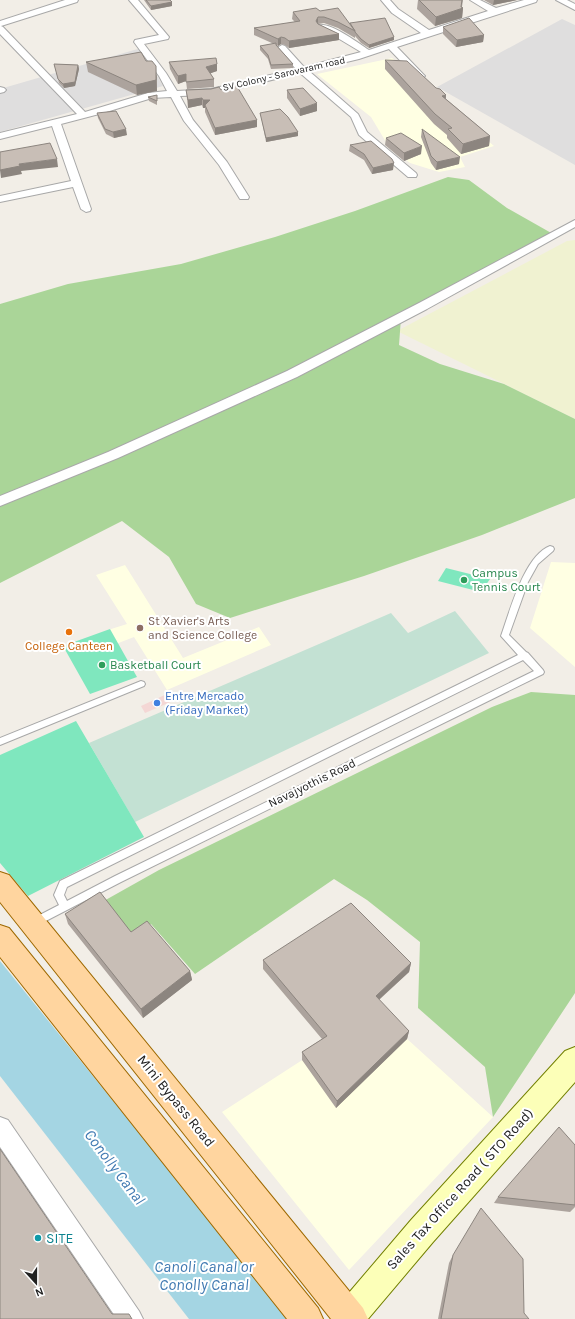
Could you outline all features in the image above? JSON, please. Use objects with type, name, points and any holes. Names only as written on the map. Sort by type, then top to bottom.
[{"type":"main road","name":"Mini Bypass Road","points":[[0,882],[349,1318]]},
{"type":"main road","points":[[0,937],[307,1319]]},
{"type":"street","points":[[0,24],[74,0]]},
{"type":"street","points":[[134,0],[165,36],[138,42],[163,75],[189,121],[223,164],[244,197]]},
{"type":"street","points":[[385,0],[396,11],[427,33]]},
{"type":"street","points":[[474,0],[494,11]]},
{"type":"street","name":"SV Colony - Sarovaram road","points":[[0,136],[83,115],[151,95],[211,92],[302,70],[368,53],[494,11],[533,0]]},
{"type":"street","points":[[560,0],[575,7]]},
{"type":"street","points":[[321,27],[334,32],[368,53]]},
{"type":"street","points":[[0,29],[83,115]]},
{"type":"street","points":[[391,46],[428,84]]},
{"type":"street","points":[[282,48],[302,70],[355,116],[363,133],[412,175]]},
{"type":"street","points":[[56,122],[86,209]]},
{"type":"street","points":[[0,199],[77,183]]},
{"type":"street","points":[[0,501],[113,456],[292,374],[423,306],[575,223]]},
{"type":"street","name":"Sales Tax Office Road ( STO Road)","points":[[349,1318],[422,1231],[575,1061]]},
{"type":"street","points":[[0,1128],[131,1319]]},
{"type":"lane","name":"Navajyothis Road","points":[[33,924],[118,878],[540,672],[505,636],[524,582],[535,562],[550,549]]},
{"type":"lane","name":"Navajyothis Road","points":[[65,906],[59,895],[63,884],[525,655]]},
{"type":"lane","points":[[0,742],[141,684]]},
{"type":"shaded area","points":[[562,19],[575,25],[575,165],[437,87]]},
{"type":"shaded area","points":[[141,48],[163,86],[0,132],[0,89]]},
{"type":"shaded area","points":[[392,58],[494,146],[460,157],[465,167],[439,172],[410,163],[389,147],[371,117],[317,74]]},
{"type":"shaded area","points":[[575,240],[575,419],[397,331],[567,241]]},
{"type":"shaded area","points":[[551,562],[575,563],[575,667],[530,628]]},
{"type":"shaded area","name":"St Xavier's Arts and Science College","points":[[125,565],[183,658],[259,627],[271,645],[167,690],[134,637],[116,644],[108,630],[127,624],[96,575]]},
{"type":"shaded area","points":[[455,611],[489,653],[135,822],[89,743],[391,613],[408,633]]},
{"type":"shaded area","name":"Entre Mercado (Friday Market)","points":[[169,693],[173,701],[145,713],[141,706]]},
{"type":"shaded area","points":[[350,913],[374,1004],[372,1007],[493,1117],[349,1270],[222,1112],[327,1044],[263,969]]},
{"type":"green space","points":[[448,177],[469,180],[507,208],[553,234],[401,318],[399,345],[440,364],[504,384],[575,419],[575,498],[482,535],[364,576],[230,618],[196,604],[169,557],[122,521],[0,583],[0,304],[68,284],[181,264],[275,237],[355,211]]},
{"type":"green space","name":"Campus Tennis Court","points":[[446,568],[490,579],[481,592],[438,581]]},
{"type":"green space","name":"Basketball Court","points":[[110,629],[137,677],[90,694],[63,646]]},
{"type":"green space","points":[[531,692],[575,695],[575,993],[493,1117],[485,1067],[418,1008],[420,942],[367,900],[334,879],[195,974],[151,924],[133,937],[102,902],[159,870],[492,707]]},
{"type":"green space","points":[[76,721],[144,837],[28,896],[0,863],[0,755]]},
{"type":"water","name":"Canoli Canal or Conolly Canal","points":[[0,961],[289,1319],[189,1319],[0,1076]]},
{"type":"building","points":[[146,0],[170,0],[172,2],[151,6]]},
{"type":"building","points":[[419,0],[462,0],[461,7],[463,8],[436,17]]},
{"type":"building","points":[[316,8],[320,11],[338,8],[355,31],[338,22],[324,17],[318,17],[316,21],[318,24],[339,34],[289,41],[281,37],[278,39],[254,28],[300,21],[293,12]]},
{"type":"building","points":[[385,18],[394,37],[369,45],[361,39],[350,23]]},
{"type":"building","points":[[469,18],[484,35],[457,40],[443,27]]},
{"type":"building","points":[[276,43],[276,45],[293,64],[271,65],[268,55],[260,46]]},
{"type":"building","points":[[141,52],[146,61],[152,61],[156,66],[156,80],[136,85],[86,62]]},
{"type":"building","points":[[216,58],[217,64],[206,67],[214,79],[186,82],[186,74],[178,76],[169,62]]},
{"type":"building","points":[[385,60],[407,61],[436,88],[440,89],[446,95],[442,96],[490,136],[463,144],[448,129],[452,128],[435,114]]},
{"type":"building","points":[[54,64],[78,65],[75,82],[63,84],[58,79]]},
{"type":"building","points":[[235,83],[257,120],[215,128],[205,105],[210,100],[203,100],[202,98],[188,100],[186,90],[211,89],[219,87],[221,90],[227,85]]},
{"type":"building","points":[[303,88],[317,103],[300,109],[287,90]]},
{"type":"building","points":[[157,95],[157,101],[148,97]]},
{"type":"building","points":[[280,109],[288,117],[298,132],[266,138],[260,113]]},
{"type":"building","points":[[116,111],[126,129],[113,132],[105,129],[97,113]]},
{"type":"building","points":[[422,129],[460,157],[437,162],[431,156]]},
{"type":"building","points":[[401,133],[422,146],[404,153],[386,138]]},
{"type":"building","points":[[371,141],[392,159],[394,163],[373,168],[364,154],[350,145]]},
{"type":"building","points":[[50,143],[57,159],[19,164],[20,166],[0,170],[0,152]]},
{"type":"building","points":[[100,892],[131,932],[147,921],[190,971],[141,1009],[65,914]]},
{"type":"building","points":[[351,903],[411,963],[376,996],[409,1031],[337,1101],[302,1052],[327,1036],[263,960]]},
{"type":"building","points":[[559,1127],[575,1145],[575,1205],[498,1197]]},
{"type":"building","name":"SITE","points":[[0,1149],[112,1314],[129,1314],[132,1319],[0,1319]]},
{"type":"building","points":[[481,1208],[523,1259],[524,1313],[529,1319],[441,1319],[453,1255]]},
{"type":"place","name":"Campus Tennis Court","points":[[464,580]]},
{"type":"place","name":"St Xavier's Arts and Science College","points":[[140,628]]},
{"type":"place","name":"College Canteen","points":[[69,632]]},
{"type":"place","name":"Basketball Court","points":[[102,665]]},
{"type":"place","name":"Entre Mercado (Friday Market)","points":[[157,703]]},
{"type":"place","name":"SITE","points":[[38,1238]]},
{"type":"water label","name":"Conolly Canal","points":[[115,1167]]}]
